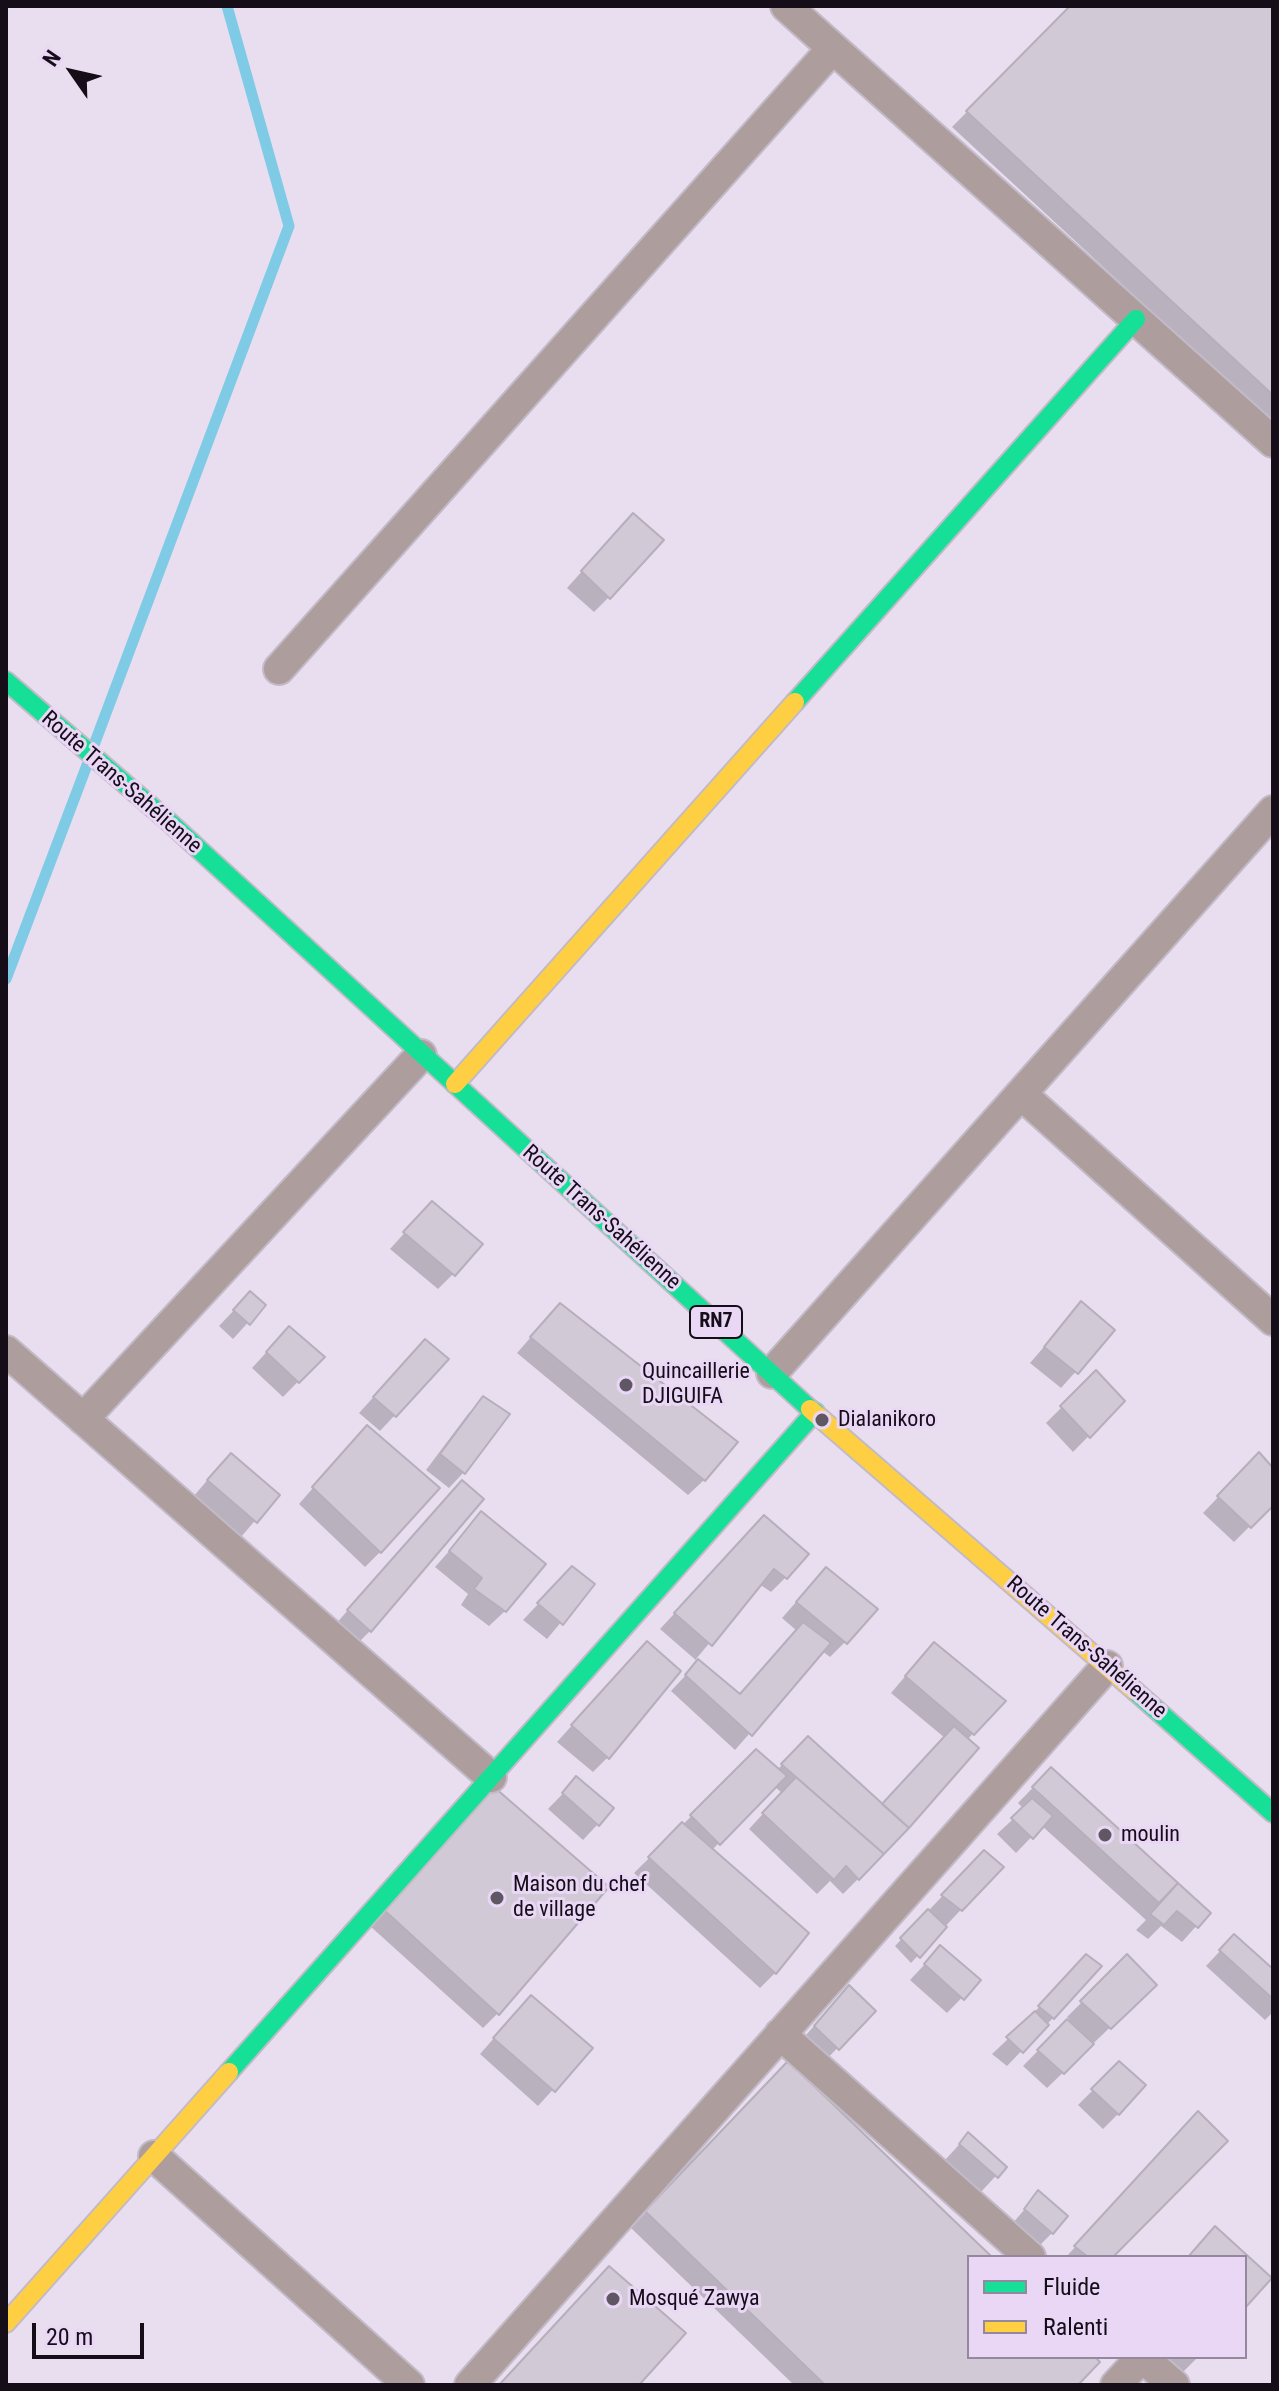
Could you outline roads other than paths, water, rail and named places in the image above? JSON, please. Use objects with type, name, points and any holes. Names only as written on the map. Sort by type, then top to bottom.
[{"type":"main road","points":[[455,1084],[1136,319]]},
{"type":"main road","name":"Route Trans-Sahélienne","points":[[6,681],[168,821],[815,1412],[1273,1813]]},
{"type":"main road","points":[[6,2323],[815,1412]]},
{"type":"street","points":[[786,6],[1273,442]]},
{"type":"street","points":[[279,669],[833,48]]},
{"type":"street","points":[[772,1373],[1273,811]]},
{"type":"street","points":[[83,1419],[421,1055]]},
{"type":"street","points":[[1021,1094],[1273,1320]]},
{"type":"street","points":[[6,1351],[491,1777]]},
{"type":"street","points":[[470,2385],[1107,1666]]},
{"type":"street","points":[[780,2034],[1028,2255]]},
{"type":"street","points":[[154,2156],[409,2385]]},
{"type":"street","points":[[1116,2385],[1140,2359]]},
{"type":"street","points":[[1144,2359],[1174,2385]]},
{"type":"waterway","points":[[94,745],[289,226],[227,6]]},
{"type":"waterway","points":[[6,979],[87,765]]},
{"type":"place","name":"Quincaillerie DJIGUIFA","points":[[626,1385]]},
{"type":"place","name":"Dialanikoro","points":[[822,1420]]},
{"type":"place","name":"moulin","points":[[1105,1835]]},
{"type":"place","name":"Maison du chef de village","points":[[497,1898]]},
{"type":"place","name":"Mosqué Zawya","points":[[613,2299]]}]
